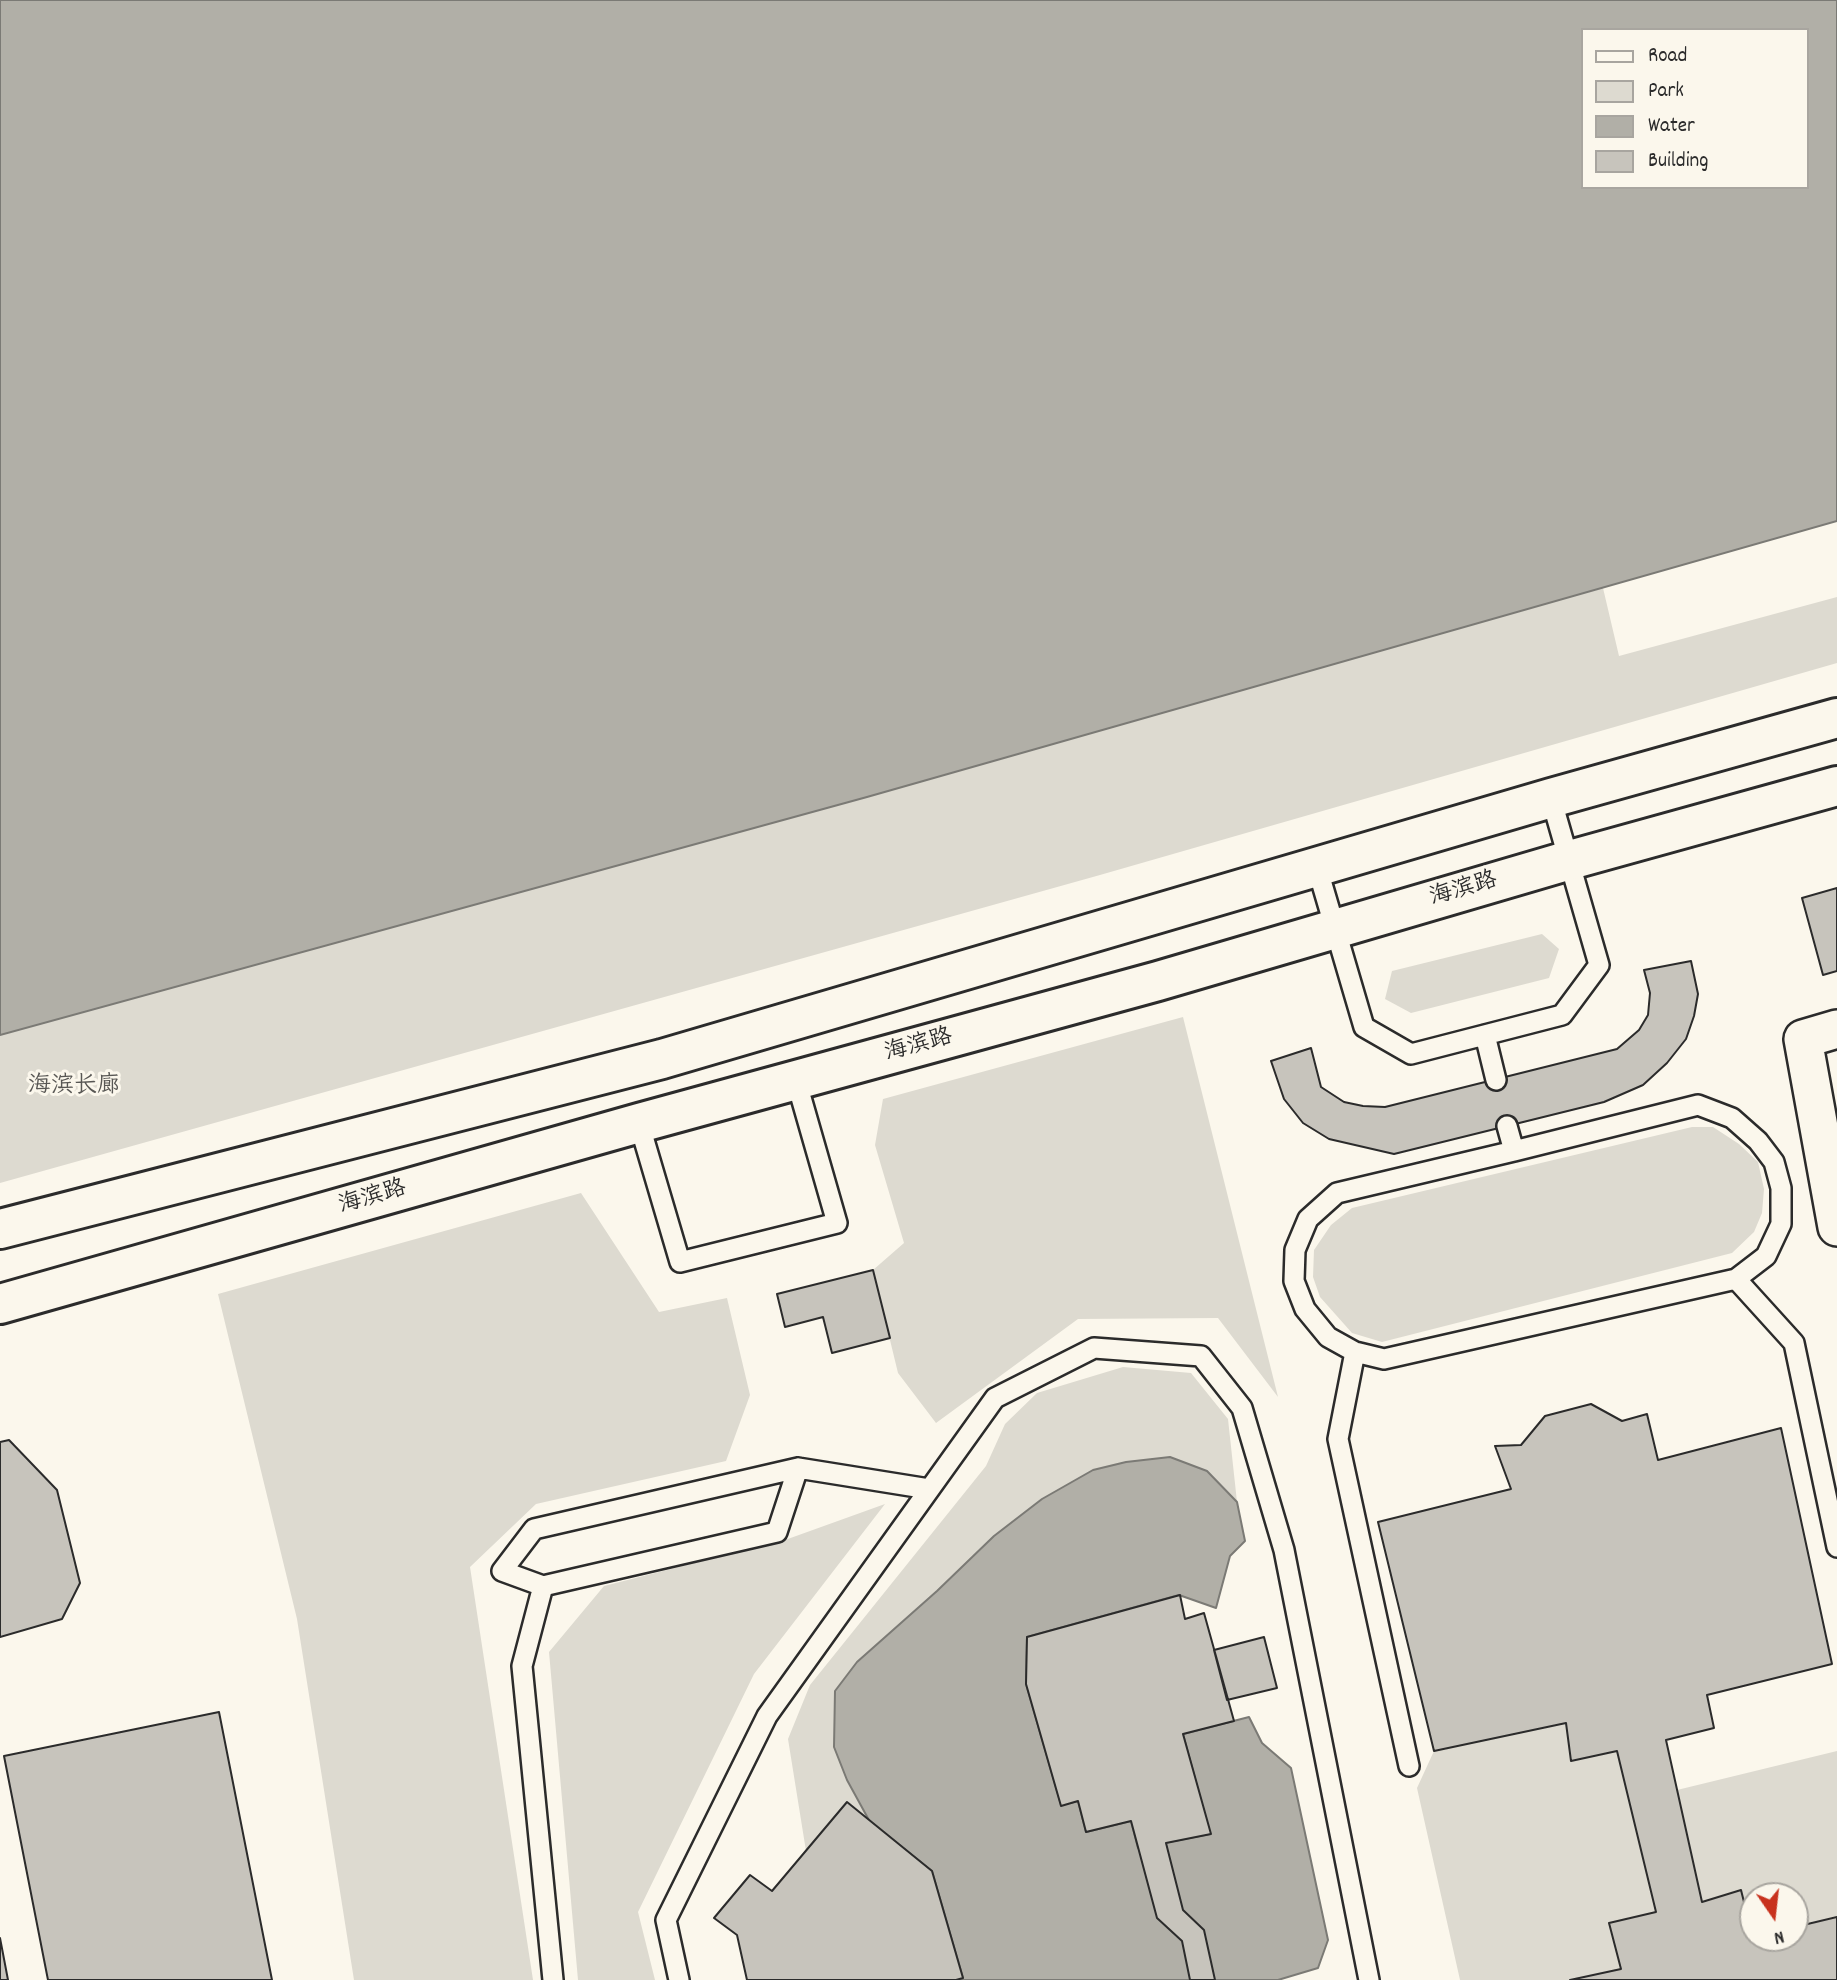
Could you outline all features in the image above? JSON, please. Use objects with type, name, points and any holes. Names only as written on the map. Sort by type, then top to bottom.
[{"type":"main road","points":[[0,1229],[662,1059],[1551,798],[1837,718]]},
{"type":"main road","name":"海滨路","points":[[0,1304],[682,1111],[1158,981],[1570,860],[1837,786]]},
{"type":"main road","points":[[682,1111],[763,1029]]},
{"type":"main road","points":[[662,1059],[718,1072],[787,1083]]},
{"type":"street","points":[[1837,1030],[1803,1039],[1837,1227]]},
{"type":"lane","points":[[1317,867],[1364,1027],[1411,1054],[1562,1015],[1599,965],[1551,798]]},
{"type":"lane","points":[[1485,1035],[1496,1080]]},
{"type":"lane","points":[[639,1124],[680,1262],[836,1223],[787,1083]]},
{"type":"lane","points":[[1698,1105],[1732,1118],[1758,1141],[1774,1161],[1781,1188],[1781,1224],[1766,1256],[1736,1279],[1384,1359],[1355,1352],[1328,1337],[1305,1309],[1294,1281],[1295,1250],[1308,1219],[1337,1193],[1698,1105]]},
{"type":"lane","points":[[1507,1126],[1514,1151]]},
{"type":"lane","points":[[1736,1279],[1794,1343],[1837,1547]]},
{"type":"lane","points":[[679,1980],[666,1920],[767,1716],[995,1398],[1094,1348],[1201,1356],[1242,1408],[1284,1550],[1369,1980]]},
{"type":"lane","points":[[1355,1352],[1338,1439],[1409,1766]]},
{"type":"lane","points":[[798,1468],[777,1532],[543,1586],[502,1571],[534,1529],[798,1468],[929,1489]]},
{"type":"lane","points":[[543,1586],[523,1666],[553,1980]]},
{"type":"green space","name":"海滨长廊","points":[[1603,588],[1619,656],[1837,597],[1837,663],[1100,875],[0,1183],[0,1035],[867,797]]},
{"type":"green space","points":[[1542,934],[1559,949],[1549,978],[1411,1013],[1385,999],[1392,971]]},
{"type":"green space","points":[[1183,1017],[1278,1397],[1218,1318],[1078,1319],[936,1423],[898,1373],[873,1270],[904,1243],[875,1145],[883,1099]]},
{"type":"green space","points":[[1692,1127],[1713,1127],[1739,1144],[1758,1162],[1764,1189],[1762,1213],[1754,1232],[1732,1253],[1382,1342],[1352,1333],[1320,1297],[1313,1277],[1314,1250],[1331,1225],[1352,1208]]},
{"type":"green space","points":[[581,1193],[659,1312],[727,1298],[750,1395],[726,1461],[536,1504],[470,1567],[533,1980],[354,1980],[297,1619],[218,1294]]},
{"type":"green space","points":[[1123,1367],[1191,1373],[1228,1419],[1237,1502],[1207,1471],[1126,1462],[1093,1470],[1042,1499],[994,1536],[857,1662],[834,1747],[847,1780],[870,1822],[847,1802],[806,1851],[788,1739],[810,1685],[986,1466],[1005,1424],[1037,1393]]},
{"type":"green space","points":[[885,1504],[754,1674],[638,1912],[655,1980],[578,1980],[549,1652],[604,1586],[785,1540]]},
{"type":"green space","points":[[1566,1723],[1572,1761],[1617,1751],[1656,1912],[1610,1923],[1621,1969],[1570,1980],[1460,1980],[1417,1788],[1434,1751]]},
{"type":"green space","points":[[1837,1751],[1837,1919],[1836,1917],[1809,1924],[1809,1882],[1739,1882],[1739,1891],[1702,1902],[1677,1790]]},
{"type":"water","points":[[0,0],[1837,0],[1837,521],[867,797],[0,1035]]},
{"type":"water","points":[[1170,1457],[1207,1471],[1237,1502],[1245,1541],[1230,1556],[1216,1608],[1179,1595],[1027,1637],[1026,1684],[1061,1805],[1078,1801],[1086,1832],[1131,1821],[1138,1848],[1210,1834],[1183,1734],[1249,1717],[1262,1743],[1291,1768],[1328,1940],[1318,1968],[1278,1980],[956,1980],[963,1978],[932,1871],[870,1822],[847,1780],[834,1747],[835,1691],[857,1662],[994,1536],[1042,1499],[1093,1470],[1126,1462]]},
{"type":"building","points":[[1837,888],[1837,971],[1823,975],[1802,898]]},
{"type":"building","points":[[1691,961],[1698,994],[1686,1039],[1667,1063],[1643,1085],[1604,1102],[1394,1154],[1329,1139],[1303,1123],[1284,1099],[1271,1061],[1311,1048],[1321,1087],[1344,1102],[1385,1107],[1617,1049],[1639,1030],[1648,1015],[1650,993],[1644,970]]},
{"type":"building","points":[[873,1270],[890,1338],[832,1353],[823,1317],[785,1327],[777,1294]]},
{"type":"building","points":[[1591,1404],[1622,1421],[1647,1414],[1658,1460],[1781,1428],[1832,1664],[1707,1695],[1714,1728],[1666,1740],[1702,1902],[1739,1891],[1739,1952],[1809,1952],[1809,1924],[1837,1917],[1837,1980],[1570,1980],[1621,1969],[1609,1923],[1656,1912],[1617,1751],[1571,1761],[1566,1723],[1434,1751],[1378,1522],[1511,1489],[1495,1446],[1521,1445],[1545,1416]]},
{"type":"building","points":[[9,1440],[57,1490],[80,1583],[62,1619],[0,1637],[0,1442]]},
{"type":"building","points":[[1180,1595],[1185,1619],[1204,1613],[1234,1721],[1183,1734],[1211,1834],[1166,1843],[1183,1910],[1204,1930],[1215,1980],[1190,1980],[1182,1941],[1157,1918],[1131,1821],[1086,1832],[1078,1801],[1061,1806],[1026,1684],[1027,1637]]},
{"type":"building","points":[[1264,1637],[1277,1688],[1227,1700],[1214,1650]]},
{"type":"building","points":[[219,1712],[272,1980],[48,1980],[4,1756]]},
{"type":"building","points":[[847,1802],[932,1871],[963,1978],[747,1980],[737,1935],[714,1918],[750,1875],[772,1891]]},
{"type":"building","points":[[0,1938],[8,1980],[0,1980]]}]
